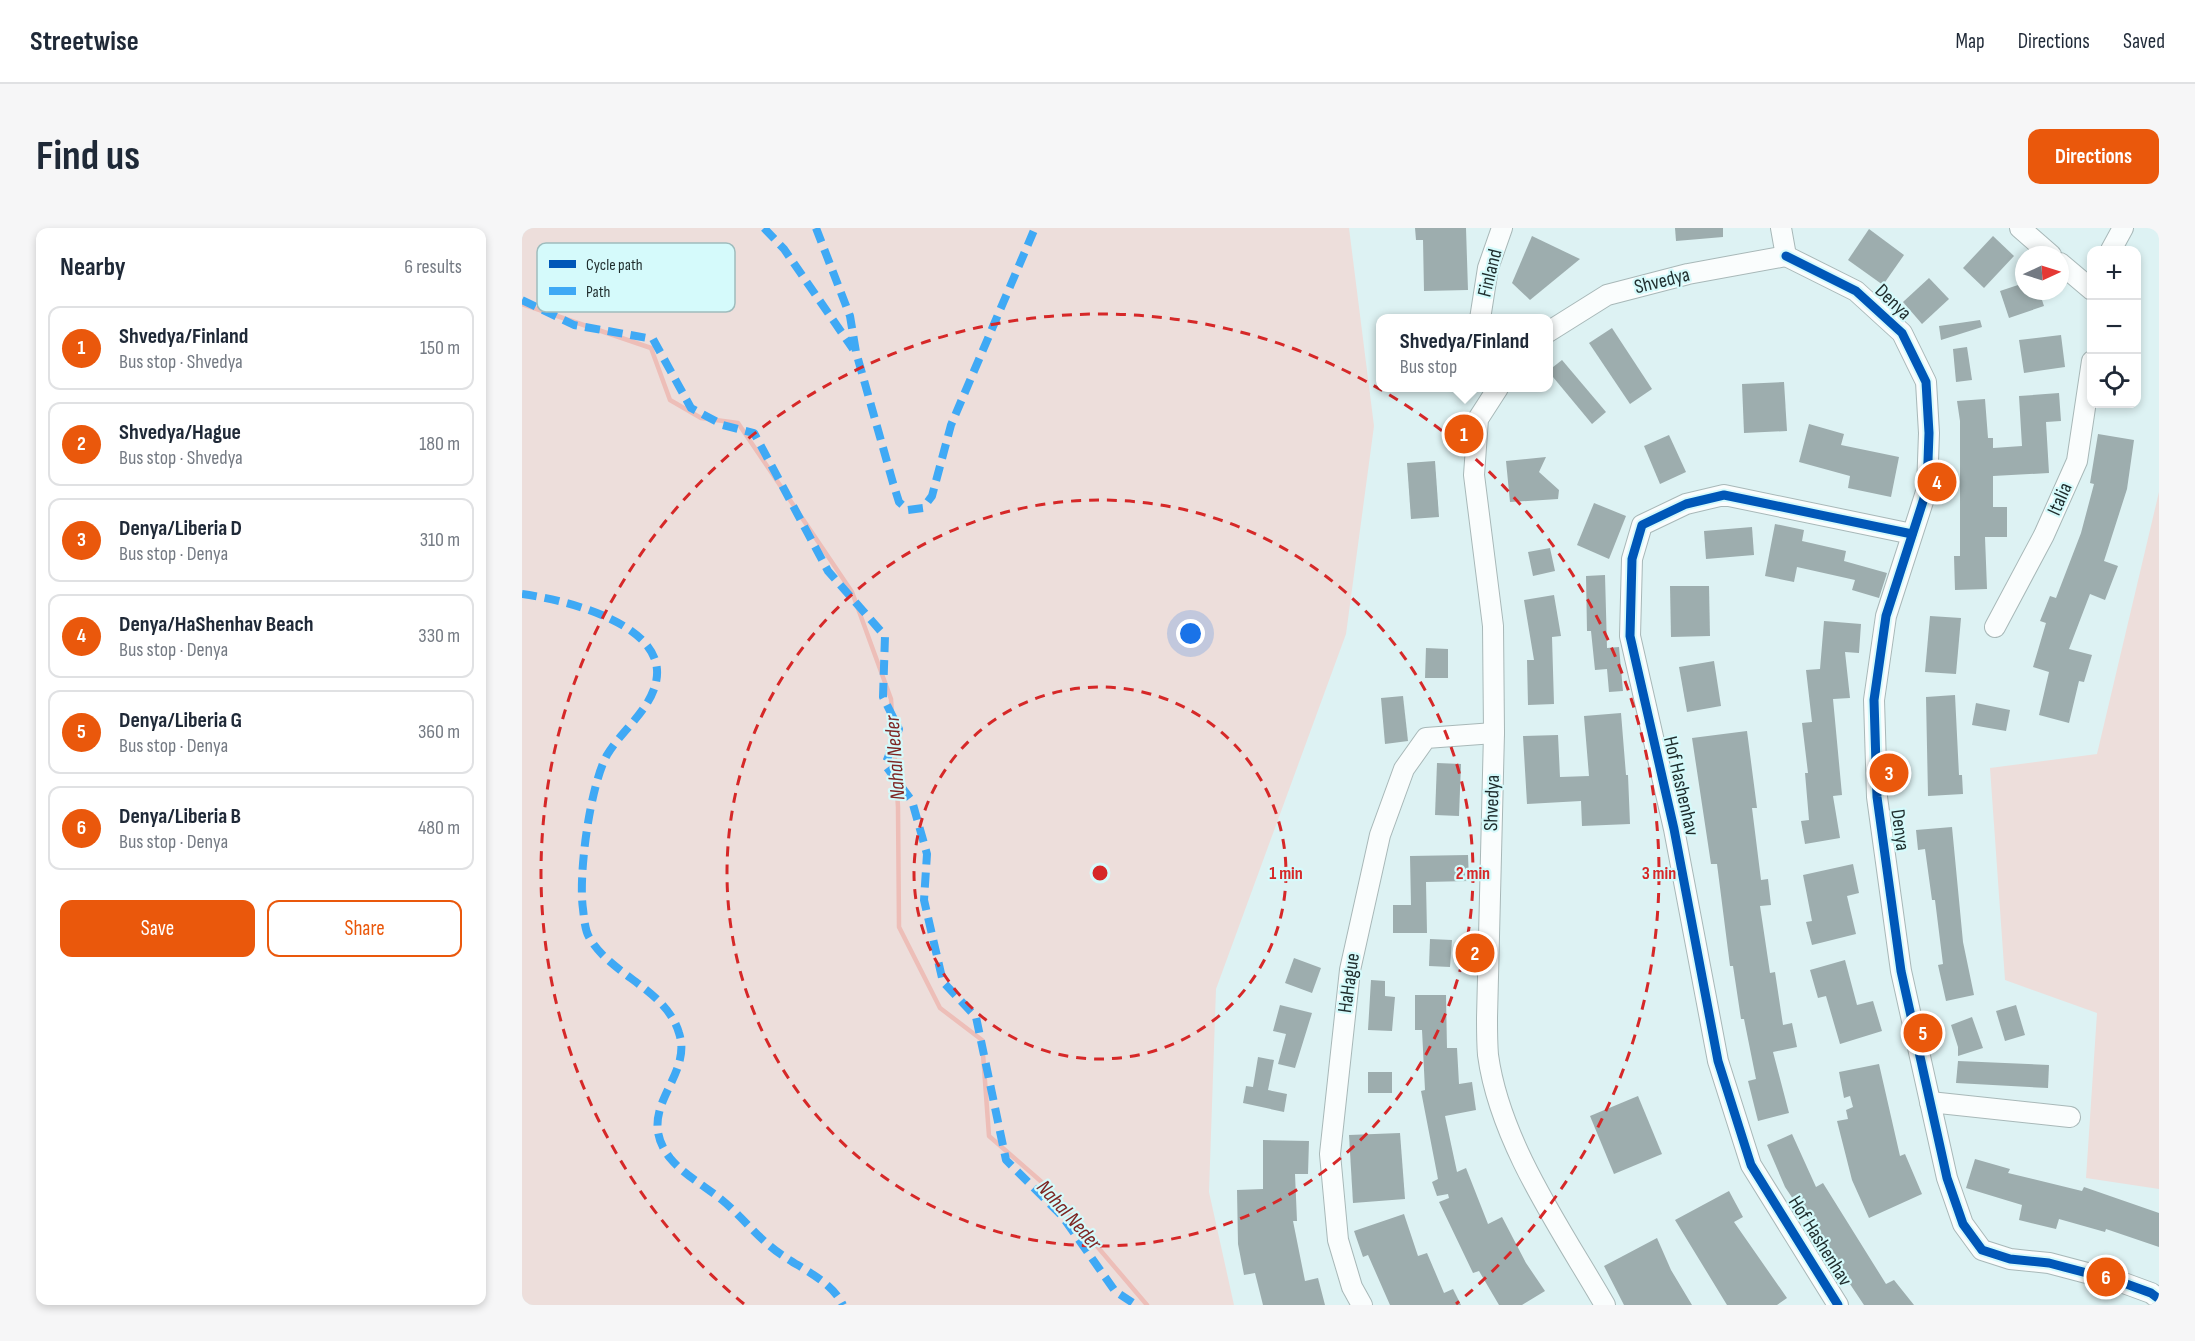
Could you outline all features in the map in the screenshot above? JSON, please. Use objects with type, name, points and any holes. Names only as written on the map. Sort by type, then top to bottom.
[{"type":"street","name":"Finland","points":[[1481,314],[1488,268],[1502,228]]},
{"type":"street","points":[[1781,228],[1786,256]]},
{"type":"street","points":[[2020,228],[2041,246]]},
{"type":"street","points":[[2113,246],[2123,228]]},
{"type":"street","name":"Shvedya","points":[[1553,329],[1607,295],[1688,274],[1786,256]]},
{"type":"street","name":"Denya","points":[[1786,256],[1856,291],[1902,333],[1926,382],[1929,433],[1927,489],[1886,616],[1874,700],[1877,797],[1901,971],[1947,1178],[1963,1224],[1982,1250],[2010,1259],[2049,1263],[2121,1282],[2151,1293],[2159,1299]]},
{"type":"street","points":[[2069,271],[2087,287]]},
{"type":"street","name":"Italia","points":[[1995,627],[2044,535],[2077,461],[2087,390]]},
{"type":"street","name":"Shvedya","points":[[1495,392],[1478,419],[1474,474],[1493,626],[1494,733],[1488,1055],[1497,1094],[1516,1146],[1605,1305]]},
{"type":"street","name":"Hof Hashenhav","points":[[1838,1305],[1751,1165],[1718,1061],[1674,829],[1630,636],[1632,559],[1642,525],[1686,504],[1724,495],[1912,534]]},
{"type":"street","name":"HaHague","points":[[1362,1305],[1353,1287],[1338,1240],[1330,1154],[1350,970],[1360,916],[1380,835],[1404,769],[1426,738],[1494,733]]},
{"type":"street","points":[[1930,1102],[2070,1117]]},
{"type":"shaded area","points":[[522,228],[1349,228],[1374,426],[1346,634],[1216,989],[1209,1192],[1234,1305],[522,1305]]},
{"type":"shaded area","points":[[2159,492],[2159,1189],[2086,1178],[2097,1013],[2005,980],[1990,768],[2097,754]]},
{"type":"building","points":[[1415,228],[1466,228],[1468,290],[1424,291],[1423,240],[1416,240]]},
{"type":"building","points":[[1675,228],[1723,228],[1723,237],[1676,241]]},
{"type":"building","points":[[1869,229],[1904,255],[1883,285],[1848,260]]},
{"type":"building","points":[[1532,236],[1580,259],[1530,300],[1512,283]]},
{"type":"building","points":[[1993,236],[2014,256],[1984,288],[1963,268]]},
{"type":"building","points":[[1929,278],[1949,299],[1922,324],[1903,302]]},
{"type":"building","points":[[2015,286],[2015,300],[2042,300],[2044,306],[2009,318],[2000,291]]},
{"type":"building","points":[[1980,320],[1982,327],[1941,340],[1939,326]]},
{"type":"building","points":[[1612,328],[1652,389],[1630,404],[1589,343]]},
{"type":"building","points":[[2061,335],[2065,367],[2024,373],[2019,340]]},
{"type":"building","points":[[1967,347],[1972,380],[1956,382],[1953,349]]},
{"type":"building","points":[[1562,360],[1606,412],[1592,424],[1553,377],[1553,367]]},
{"type":"building","points":[[1784,382],[1787,431],[1744,433],[1742,384]]},
{"type":"building","points":[[2059,393],[2061,421],[2046,422],[2049,473],[1993,476],[1993,507],[2007,507],[2007,537],[1985,537],[1987,589],[1955,590],[1954,556],[1960,556],[1960,421],[1957,401],[1985,399],[1988,438],[1993,438],[1993,448],[2022,446],[2019,396]]},
{"type":"building","points":[[1809,424],[1844,434],[1841,445],[1899,457],[1891,497],[1848,488],[1850,476],[1799,462]]},
{"type":"building","points":[[2098,434],[2134,440],[2127,489],[2104,561],[2118,566],[2105,600],[2090,594],[2069,649],[2092,655],[2084,682],[2079,681],[2069,723],[2039,715],[2049,672],[2033,667],[2046,623],[2040,621],[2050,596],[2056,598],[2081,533],[2094,484],[2090,483]]},
{"type":"building","points":[[1669,435],[1686,472],[1660,484],[1644,446]]},
{"type":"building","points":[[1546,457],[1539,472],[1559,490],[1558,499],[1510,502],[1506,461]]},
{"type":"building","points":[[1435,461],[1439,517],[1411,519],[1407,463]]},
{"type":"building","points":[[1594,503],[1626,516],[1609,559],[1577,545]]},
{"type":"building","points":[[1775,524],[1804,530],[1802,541],[1846,551],[1844,561],[1887,573],[1879,598],[1852,590],[1855,580],[1797,567],[1794,582],[1765,576]]},
{"type":"building","points":[[1752,527],[1754,555],[1706,559],[1704,531]]},
{"type":"building","points":[[1550,548],[1555,571],[1533,576],[1528,552]]},
{"type":"building","points":[[1605,575],[1607,648],[1619,647],[1623,691],[1609,692],[1607,669],[1595,670],[1591,631],[1587,631],[1586,576]]},
{"type":"building","points":[[1670,586],[1709,586],[1710,636],[1671,637]]},
{"type":"building","points":[[1554,595],[1561,636],[1552,637],[1554,704],[1528,705],[1527,660],[1534,660],[1524,600]]},
{"type":"building","points":[[1930,616],[1961,618],[1956,674],[1925,672]]},
{"type":"building","points":[[1824,621],[1861,624],[1859,653],[1845,652],[1850,698],[1833,699],[1842,795],[1833,796],[1840,838],[1805,844],[1801,821],[1809,820],[1805,773],[1808,773],[1802,723],[1812,722],[1806,670],[1820,669]]},
{"type":"building","points":[[1426,648],[1448,649],[1448,678],[1425,678]]},
{"type":"building","points":[[1714,661],[1721,706],[1687,712],[1679,667]]},
{"type":"building","points":[[1955,695],[1959,775],[1962,775],[1963,794],[1928,796],[1926,697]]},
{"type":"building","points":[[1403,696],[1408,741],[1385,744],[1381,698]]},
{"type":"building","points":[[1976,703],[2010,710],[2006,731],[1972,725]]},
{"type":"building","points":[[1621,713],[1626,775],[1628,775],[1630,824],[1582,826],[1581,801],[1527,804],[1523,736],[1558,735],[1560,777],[1589,776],[1584,716]]},
{"type":"building","points":[[1747,731],[1757,808],[1752,808],[1761,880],[1768,879],[1771,905],[1760,906],[1770,973],[1775,972],[1783,1025],[1792,1023],[1797,1047],[1773,1052],[1789,1113],[1758,1121],[1748,1081],[1756,1079],[1744,1019],[1741,1019],[1733,966],[1730,966],[1717,864],[1711,864],[1692,738]]},
{"type":"building","points":[[1437,763],[1461,764],[1459,816],[1435,815]]},
{"type":"building","points":[[1952,827],[1963,942],[1974,995],[1946,1001],[1938,965],[1943,964],[1935,900],[1932,900],[1925,849],[1918,850],[1916,830]]},
{"type":"building","points":[[1468,855],[1469,881],[1426,882],[1427,933],[1393,933],[1393,905],[1411,905],[1410,856]]},
{"type":"building","points":[[1853,864],[1859,893],[1847,896],[1856,934],[1812,945],[1806,922],[1812,921],[1803,875]]},
{"type":"building","points":[[1430,939],[1452,940],[1450,967],[1429,966]]},
{"type":"building","points":[[1294,958],[1321,968],[1312,993],[1285,983]]},
{"type":"building","points":[[1845,960],[1857,1005],[1873,1001],[1882,1031],[1840,1044],[1826,996],[1818,998],[1810,970]]},
{"type":"building","points":[[1371,980],[1385,981],[1385,996],[1395,997],[1392,1031],[1368,1030]]},
{"type":"building","points":[[1415,995],[1446,995],[1447,1048],[1457,1048],[1459,1084],[1472,1082],[1476,1110],[1445,1116],[1457,1172],[1466,1168],[1488,1224],[1502,1217],[1526,1263],[1545,1291],[1522,1305],[1499,1305],[1479,1271],[1473,1273],[1439,1202],[1449,1198],[1448,1194],[1437,1196],[1432,1182],[1438,1179],[1421,1091],[1425,1090],[1422,1030],[1415,1030]]},
{"type":"building","points":[[1280,1005],[1312,1013],[1295,1068],[1278,1064],[1286,1034],[1273,1031]]},
{"type":"building","points":[[2016,1005],[2025,1035],[2005,1041],[1996,1011]]},
{"type":"building","points":[[1972,1017],[1983,1048],[1958,1056],[1958,1047],[1951,1025]]},
{"type":"building","points":[[1258,1057],[1274,1060],[1268,1090],[1287,1094],[1284,1112],[1243,1103],[1246,1086],[1253,1087]]},
{"type":"building","points":[[1958,1061],[2049,1065],[2048,1088],[1956,1083]]},
{"type":"building","points":[[1879,1064],[1900,1156],[1905,1154],[1922,1194],[1869,1218],[1852,1180],[1837,1121],[1848,1119],[1846,1110],[1853,1107],[1850,1096],[1844,1098],[1839,1072]]},
{"type":"building","points":[[1368,1072],[1392,1072],[1392,1093],[1368,1093]]},
{"type":"building","points":[[1638,1096],[1662,1154],[1614,1174],[1590,1116]]},
{"type":"building","points":[[1400,1133],[1405,1199],[1353,1203],[1349,1135]]},
{"type":"building","points":[[1792,1134],[1816,1187],[1823,1183],[1886,1284],[1894,1280],[1914,1305],[1864,1305],[1785,1187],[1767,1145]]},
{"type":"building","points":[[1263,1140],[1309,1141],[1308,1174],[1295,1174],[1297,1221],[1293,1221],[1305,1281],[1318,1278],[1325,1305],[1263,1305],[1255,1273],[1244,1275],[1238,1244],[1237,1190],[1263,1189]]},
{"type":"building","points":[[1975,1159],[2010,1169],[2008,1173],[2082,1191],[2084,1187],[2159,1213],[2159,1247],[2106,1229],[2105,1232],[2059,1219],[2056,1229],[2019,1220],[2022,1205],[1966,1188]]},
{"type":"building","points":[[1729,1191],[1743,1217],[1734,1222],[1787,1298],[1777,1305],[1727,1305],[1675,1220]]},
{"type":"building","points":[[1404,1214],[1418,1256],[1427,1253],[1444,1293],[1453,1289],[1461,1305],[1390,1305],[1368,1255],[1363,1257],[1354,1231]]},
{"type":"building","points":[[1657,1238],[1671,1270],[1692,1305],[1624,1305],[1604,1266]]},
{"type":"waterway","name":"Nahal Neder","points":[[522,304],[537,309]]},
{"type":"waterway","name":"Nahal Neder","points":[[545,312],[651,348],[670,400],[701,418],[738,423],[852,592],[891,699],[898,807],[899,927],[940,1008],[982,1040],[989,1136],[1044,1184],[1147,1305]]},
{"type":"marked path","points":[[764,228],[784,249],[853,349]]},
{"type":"marked path","points":[[816,228],[850,316],[856,352],[899,502],[908,510],[923,508],[932,496],[951,425],[1035,228]]},
{"type":"marked path","points":[[522,300],[537,307]]},
{"type":"marked path","points":[[547,312],[574,325],[653,339],[691,408],[723,425],[754,433],[828,571],[885,636],[883,697],[899,729],[885,765],[912,801],[927,854],[924,900],[943,982],[976,1017],[1006,1160],[1062,1216],[1115,1291],[1136,1305]]},
{"type":"marked path","points":[[522,594],[589,610],[613,620],[634,633],[649,648],[657,667],[654,689],[650,698],[607,755],[595,787],[584,854],[582,894],[585,924],[589,937],[598,950],[662,1005],[672,1018],[679,1033],[681,1049],[679,1065],[660,1109],[657,1124],[660,1140],[670,1158],[681,1169],[722,1200],[770,1246],[820,1279],[837,1295],[843,1305]]},
{"type":"cycle path","points":[[1786,256],[1856,291],[1902,333],[1926,382],[1929,433],[1927,489],[1886,616],[1874,700],[1877,797],[1901,971],[1947,1178],[1963,1224],[1982,1250],[2010,1259],[2049,1263],[2121,1282],[2151,1293],[2159,1299]]},
{"type":"cycle path","points":[[1838,1305],[1751,1165],[1718,1061],[1674,829],[1630,636],[1632,559],[1642,525],[1686,504],[1724,495],[1912,534]]},
{"type":"place","name":"Shvedya/Finland","points":[[1464,434]]},
{"type":"place","name":"Denya/HaShenhav Beach","points":[[1937,482]]},
{"type":"place","name":"Denya/Liberia D","points":[[1889,773]]},
{"type":"place","name":"Shvedya/Hague","points":[[1475,953]]},
{"type":"place","name":"Denya/Liberia G","points":[[1923,1033]]},
{"type":"place","name":"Denya/Liberia B","points":[[2106,1277]]}]
